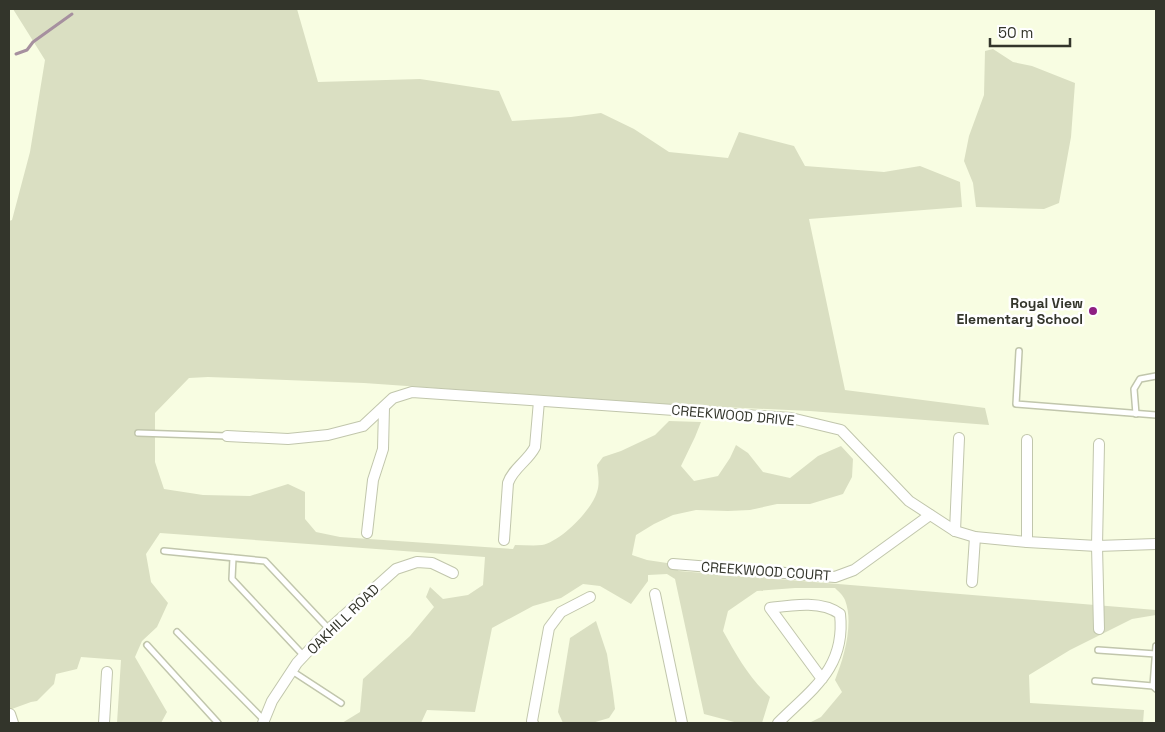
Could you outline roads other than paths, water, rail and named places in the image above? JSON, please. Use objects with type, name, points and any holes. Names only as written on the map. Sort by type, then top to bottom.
[{"type":"street","name":"CREEKWOOD DRIVE","points":[[227,436],[288,439],[328,435],[363,426],[393,398],[412,392],[791,418],[841,430],[909,501],[955,531],[975,537],[1027,542],[1097,546],[1156,544]]},
{"type":"street","points":[[504,540],[508,483],[511,475],[535,447],[539,401]]},
{"type":"street","points":[[367,533],[373,480],[383,449],[384,407]]},
{"type":"street","points":[[955,531],[959,438]]},
{"type":"street","points":[[1027,440],[1027,542]]},
{"type":"street","points":[[1099,444],[1097,546],[1099,629]]},
{"type":"street","name":"CREEKWOOD COURT","points":[[673,564],[834,577],[854,570],[930,515]]},
{"type":"street","points":[[972,582],[975,537]]},
{"type":"street","name":"OAKHILL ROAD","points":[[263,722],[272,701],[304,656],[330,629],[396,569],[417,562],[432,563],[453,573]]},
{"type":"street","points":[[655,594],[682,723]]},
{"type":"street","points":[[533,723],[549,628],[561,612],[590,597]]},
{"type":"street","points":[[778,723],[822,679],[832,666],[839,650],[842,627],[840,614],[832,608],[799,604],[770,608],[822,679]]},
{"type":"street","points":[[104,723],[107,672]]},
{"type":"lane","points":[[1019,351],[1016,404],[1156,415]]},
{"type":"lane","points":[[1136,414],[1134,389],[1140,379],[1156,376]]},
{"type":"lane","points":[[138,433],[227,436]]},
{"type":"lane","points":[[164,551],[265,561],[330,629]]},
{"type":"lane","points":[[233,558],[232,579],[304,656]]},
{"type":"lane","points":[[177,632],[263,722]]},
{"type":"lane","points":[[147,645],[218,723]]},
{"type":"lane","points":[[1095,681],[1155,688],[1156,646]]},
{"type":"lane","points":[[1098,650],[1156,654]]},
{"type":"lane","points":[[292,671],[341,703]]},
{"type":"waterway","points":[[16,54],[27,50],[33,42],[72,14]]},
{"type":"place","name":"Royal View Elementary School","points":[[1093,311]]}]
